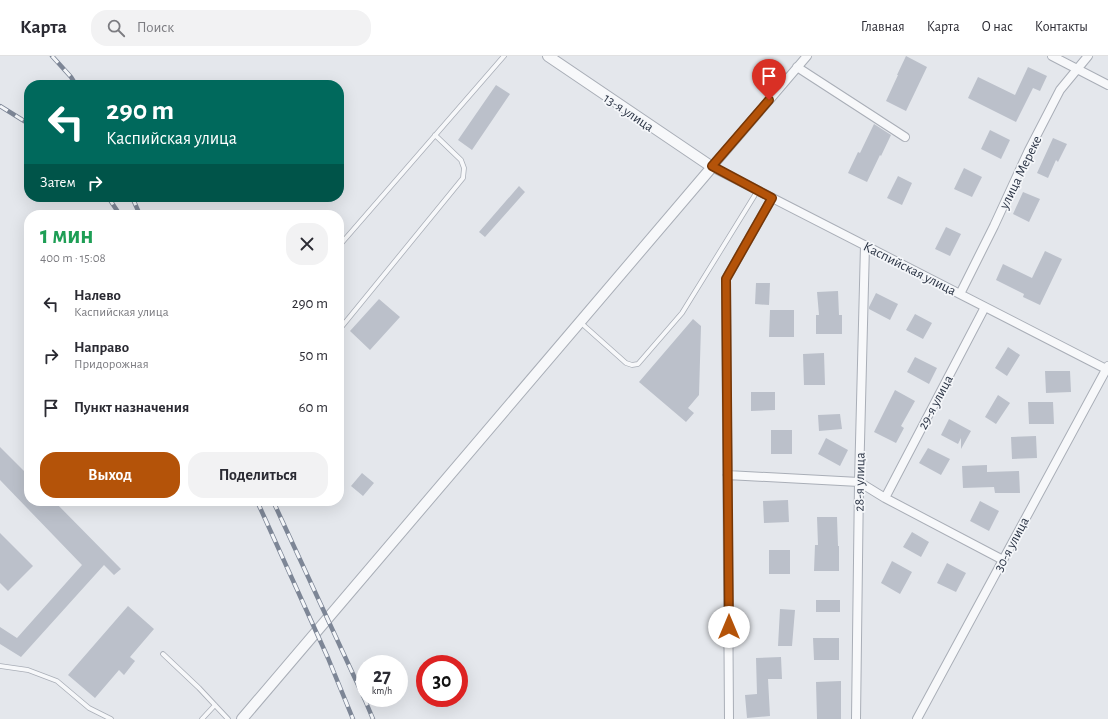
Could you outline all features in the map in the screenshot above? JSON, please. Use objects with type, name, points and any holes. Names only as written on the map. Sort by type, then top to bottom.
[{"type":"street","name":"13-я улица","points":[[548,56],[712,166]]},
{"type":"street","points":[[242,719],[807,56]]},
{"type":"street","points":[[1052,56],[1108,85]]},
{"type":"street","name":"улица Мереке","points":[[960,294],[994,226],[1029,150],[1060,90],[1088,56]]},
{"type":"street","points":[[797,67],[905,137]]},
{"type":"street","name":"Каспийская улица","points":[[712,166],[985,307],[1107,368]]},
{"type":"street","points":[[729,719],[726,279],[772,198]]},
{"type":"street","name":"28-я улица","points":[[856,719],[859,482],[865,245]]},
{"type":"street","name":"29-я улица","points":[[885,498],[985,307]]},
{"type":"street","name":"30-я улица","points":[[917,719],[1107,368]]},
{"type":"street","points":[[728,475],[859,482],[885,498],[1003,560]]},
{"type":"lane","points":[[344,240],[504,56]]},
{"type":"lane","points":[[344,324],[463,178],[464,168],[461,160],[435,135]]},
{"type":"lane","points":[[580,322],[626,363],[632,365],[638,364],[682,313],[758,190]]},
{"type":"lane","points":[[163,654],[199,688],[228,719]]},
{"type":"lane","points":[[0,666],[28,670],[57,681],[89,708],[111,719]]},
{"type":"lane","points":[[202,719],[215,705]]},
{"type":"building","points":[[906,56],[927,67],[906,111],[886,101]]},
{"type":"building","points":[[1028,67],[1047,76],[1040,91],[1033,88],[1016,122],[968,98],[978,77],[1015,95]]},
{"type":"building","points":[[496,85],[510,94],[472,150],[458,140]]},
{"type":"building","points":[[874,124],[891,135],[867,182],[848,173],[858,152],[860,153]]},
{"type":"building","points":[[990,130],[1010,140],[1001,159],[981,149]]},
{"type":"building","points":[[1053,138],[1067,144],[1058,162],[1056,160],[1048,178],[1037,173]]},
{"type":"building","points":[[964,168],[982,177],[972,197],[954,189]]},
{"type":"building","points":[[898,176],[912,183],[902,205],[887,198]]},
{"type":"building","points":[[519,186],[525,192],[485,237],[479,232]]},
{"type":"building","points":[[1023,192],[1040,199],[1029,222],[1013,214]]},
{"type":"building","points":[[946,227],[961,234],[950,256],[935,249]]},
{"type":"building","points":[[1045,251],[1062,259],[1040,305],[1023,297],[1024,294],[996,280],[1003,264],[1032,278]]},
{"type":"building","points":[[756,283],[770,283],[769,305],[755,304]]},
{"type":"building","points":[[838,291],[839,315],[842,315],[842,334],[816,334],[816,315],[819,315],[817,292]]},
{"type":"building","points":[[876,293],[898,304],[890,320],[869,309]]},
{"type":"building","points":[[379,299],[400,317],[370,350],[350,331]]},
{"type":"building","points":[[770,310],[794,310],[794,337],[769,337]]},
{"type":"building","points":[[915,314],[932,323],[923,339],[906,330]]},
{"type":"building","points":[[693,319],[701,326],[699,395],[688,408],[694,413],[686,422],[639,382]]},
{"type":"building","points":[[1008,347],[1020,355],[1007,376],[995,368]]},
{"type":"building","points":[[824,353],[825,385],[804,385],[803,354]]},
{"type":"building","points":[[915,357],[937,368],[929,384],[907,372]]},
{"type":"building","points":[[1045,371],[1070,371],[1071,392],[1046,393]]},
{"type":"building","points":[[895,390],[915,401],[901,426],[904,428],[896,443],[874,432]]},
{"type":"building","points":[[751,392],[775,392],[775,410],[751,411]]},
{"type":"building","points":[[998,395],[1010,403],[996,424],[985,417]]},
{"type":"building","points":[[1028,402],[1053,402],[1054,424],[1029,424]]},
{"type":"building","points":[[840,414],[842,429],[819,431],[818,415]]},
{"type":"building","points":[[949,419],[971,431],[961,449],[961,438],[958,444],[941,435]]},
{"type":"building","points":[[771,430],[792,430],[792,454],[771,454]]},
{"type":"building","points":[[1036,436],[1037,458],[1012,459],[1011,437]]},
{"type":"building","points":[[826,438],[848,450],[840,466],[818,454]]},
{"type":"building","points":[[0,447],[24,471],[24,505],[0,480]]},
{"type":"building","points":[[928,448],[950,459],[941,475],[919,463]]},
{"type":"building","points":[[987,465],[987,472],[1019,471],[1020,493],[995,493],[994,487],[963,488],[962,466]]},
{"type":"building","points":[[362,473],[374,483],[363,496],[351,486]]},
{"type":"building","points":[[788,500],[789,522],[764,523],[763,501]]},
{"type":"building","points":[[980,501],[999,511],[989,531],[970,521]]},
{"type":"building","points":[[25,506],[59,506],[121,569],[114,575],[104,565],[21,657],[0,644],[0,627],[17,638],[82,565]]},
{"type":"building","points":[[817,517],[837,517],[839,571],[814,571],[815,545],[818,545]]},
{"type":"building","points":[[912,532],[929,542],[921,557],[903,547]]},
{"type":"building","points":[[0,533],[33,566],[8,591],[0,583]]},
{"type":"building","points":[[769,550],[790,550],[790,574],[769,574]]},
{"type":"building","points":[[892,561],[912,572],[900,594],[881,583]]},
{"type":"building","points":[[947,563],[966,573],[956,592],[937,583]]},
{"type":"building","points":[[816,600],[840,600],[840,612],[816,612]]},
{"type":"building","points":[[128,606],[154,629],[130,657],[135,661],[124,675],[119,670],[95,698],[68,675]]},
{"type":"building","points":[[780,609],[795,610],[792,646],[778,646]]},
{"type":"building","points":[[813,638],[839,638],[839,660],[814,660]]},
{"type":"building","points":[[781,657],[782,679],[768,679],[770,716],[747,718],[745,695],[757,694],[756,658]]},
{"type":"building","points":[[841,681],[841,719],[817,719],[816,682]]},
{"type":"railway","points":[[52,56],[73,80]]},
{"type":"railway","points":[[0,106],[24,121]]},
{"type":"railway","points":[[111,202],[117,210]]},
{"type":"railway","points":[[134,202],[138,210]]},
{"type":"railway","points":[[259,506],[328,658],[353,719]]},
{"type":"railway","points":[[275,506],[373,719]]},
{"type":"route","points":[[729,627],[726,279],[772,198],[712,166],[769,100]]}]
